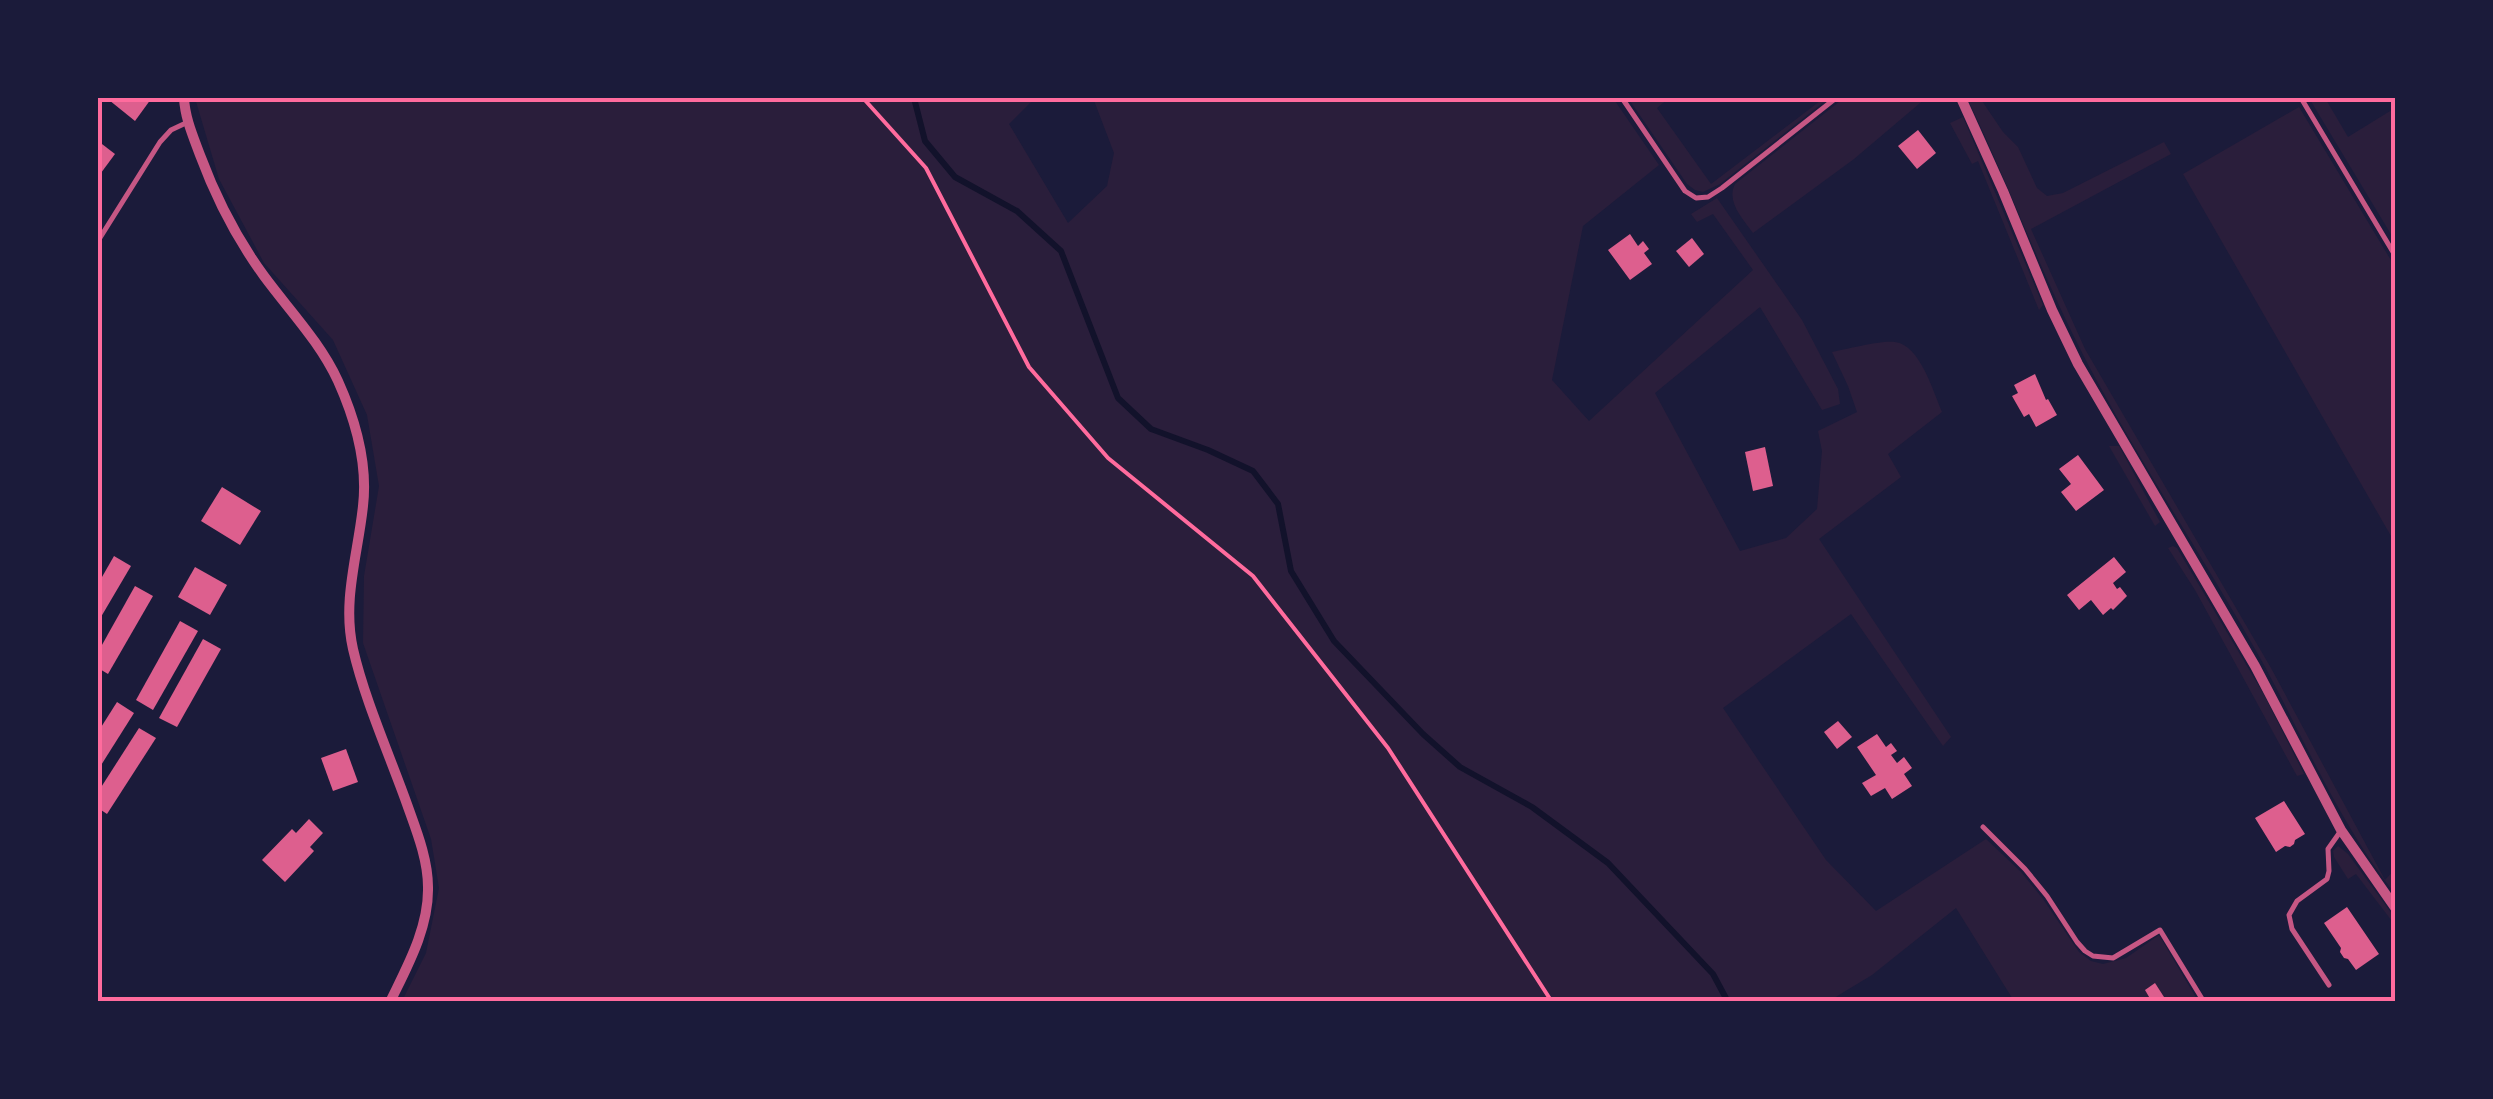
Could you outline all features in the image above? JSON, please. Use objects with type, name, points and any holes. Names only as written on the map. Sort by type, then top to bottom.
[{"type":"street","points":[[184,98],[188,122],[211,184],[262,273],[322,352],[338,380],[359,442],[364,472],[363,505],[348,611],[352,647],[414,824],[428,888],[414,952],[390,1002]]},
{"type":"street","points":[[1961,98],[2064,336],[2256,666],[2342,830],[2396,909]]},
{"type":"lane","points":[[1622,98],[1685,191],[1702,198],[1722,188],[1836,98]]},
{"type":"lane","points":[[2301,98],[2396,257]]},
{"type":"lane","points":[[98,242],[160,142],[188,122]]},
{"type":"lane","points":[[1984,827],[2025,869],[2084,951],[2101,959],[2113,958],[2160,930],[2204,1002]]},
{"type":"lane","points":[[2328,985],[2292,929],[2289,915],[2297,902],[2327,879],[2328,849],[2342,830]]},
{"type":"path","points":[[864,98],[926,168],[1029,367],[1108,458],[1253,576],[1388,748],[1552,1002]]},
{"type":"shaded area","points":[[195,98],[1035,98],[1009,124],[1068,223],[1107,186],[1114,153],[1093,98],[1613,98],[1659,165],[1583,226],[1552,380],[1589,421],[1753,270],[1713,214],[1697,222],[1691,214],[1717,198],[1802,320],[1838,389],[1840,404],[1822,410],[1760,307],[1655,393],[1740,551],[1786,538],[1817,509],[1822,451],[1818,431],[1857,412],[1832,352],[1882,342],[1904,345],[1925,370],[1942,412],[1888,454],[1901,477],[1819,539],[1951,737],[1943,746],[1851,614],[1723,708],[1826,860],[1876,911],[1986,839],[2021,872],[2079,952],[2103,964],[2126,958],[2159,935],[2198,1001],[2014,1001],[1956,908],[1872,975],[1829,1001],[402,1001],[426,953],[439,888],[431,839],[363,643],[364,576],[379,486],[367,415],[333,340],[264,263],[219,179]]},
{"type":"shaded area","points":[[1628,98],[1669,98],[1657,108],[1711,184],[1829,98],[1720,184],[1703,192],[1687,184]]},
{"type":"shaded area","points":[[1844,98],[1926,98],[1854,159],[1753,233],[1734,204],[1735,184]]},
{"type":"shaded area","points":[[1967,98],[1980,98],[2018,147],[2037,188],[2047,196],[2063,193],[2164,142],[2171,154],[2031,229],[2085,349],[2271,668],[2385,880],[2395,869],[2395,894],[2375,867],[2340,811],[2263,663],[2097,381]]},
{"type":"shaded area","points":[[2309,98],[2325,98],[2348,137],[2395,108],[2395,241]]},
{"type":"shaded area","points":[[2299,107],[2395,267],[2395,543],[2183,174]]},
{"type":"shaded area","points":[[1963,117],[2043,305],[2039,310],[1978,161],[1972,164],[1950,123]]},
{"type":"shaded area","points":[[2109,446],[2119,446],[2160,522],[2155,526]]},
{"type":"shaded area","points":[[2173,546],[2263,693],[2304,774],[2297,776],[2168,548]]},
{"type":"shaded area","points":[[2338,846],[2395,918],[2395,925],[2356,874],[2348,879],[2334,857]]},
{"type":"building","points":[[111,98],[149,98],[151,99],[135,121]]},
{"type":"building","points":[[1918,130],[1936,153],[1917,169],[1898,146]]},
{"type":"building","points":[[98,141],[115,154],[98,177]]},
{"type":"building","points":[[1630,234],[1638,246],[1643,241],[1649,249],[1644,253],[1652,264],[1630,280],[1608,250]]},
{"type":"building","points":[[1692,238],[1704,254],[1689,267],[1676,251]]},
{"type":"building","points":[[2035,374],[2057,415],[2036,427],[2029,414],[2024,417],[2012,396],[2018,393],[2014,385]]},
{"type":"building","points":[[1765,447],[1773,486],[1753,491],[1745,452]]},
{"type":"building","points":[[2078,455],[2104,490],[2076,511],[2061,492],[2071,484],[2059,469]]},
{"type":"building","points":[[222,487],[261,511],[240,545],[201,521]]},
{"type":"building","points":[[114,556],[131,566],[98,622],[98,584]]},
{"type":"building","points":[[2114,557],[2126,572],[2113,583],[2127,596],[2103,615],[2091,600],[2079,610],[2067,595]]},
{"type":"building","points":[[195,567],[227,585],[210,615],[178,597]]},
{"type":"building","points":[[135,586],[153,596],[108,674],[98,668],[98,652]]},
{"type":"building","points":[[180,621],[198,631],[153,710],[136,700]]},
{"type":"building","points":[[203,639],[221,649],[177,727],[159,718]]},
{"type":"building","points":[[117,702],[134,713],[98,770],[98,732]]},
{"type":"building","points":[[1838,721],[1852,737],[1837,749],[1824,732]]},
{"type":"building","points":[[139,728],[156,738],[107,814],[98,808],[98,792]]},
{"type":"building","points":[[1877,734],[1886,747],[1891,743],[1897,751],[1891,755],[1897,763],[1904,757],[1912,768],[1904,774],[1912,786],[1892,799],[1885,788],[1871,796],[1862,783],[1876,775],[1857,747]]},
{"type":"building","points":[[346,749],[358,782],[333,791],[321,758]]},
{"type":"building","points":[[2284,801],[2305,834],[2290,847],[2276,852],[2255,818]]},
{"type":"building","points":[[309,819],[323,833],[310,847],[314,851],[285,882],[262,860],[292,829],[296,833]]},
{"type":"building","points":[[2347,907],[2379,954],[2356,970],[2344,958],[2324,923]]},
{"type":"building","points":[[2155,983],[2164,997],[2152,1002],[2145,990]]},
{"type":"waterway","points":[[914,98],[925,141],[955,177],[1017,211],[1061,251],[1118,398],[1151,429],[1253,471],[1278,504],[1291,571],[1334,641],[1460,767],[1532,807],[1608,863],[1713,974],[1728,1002]]}]
